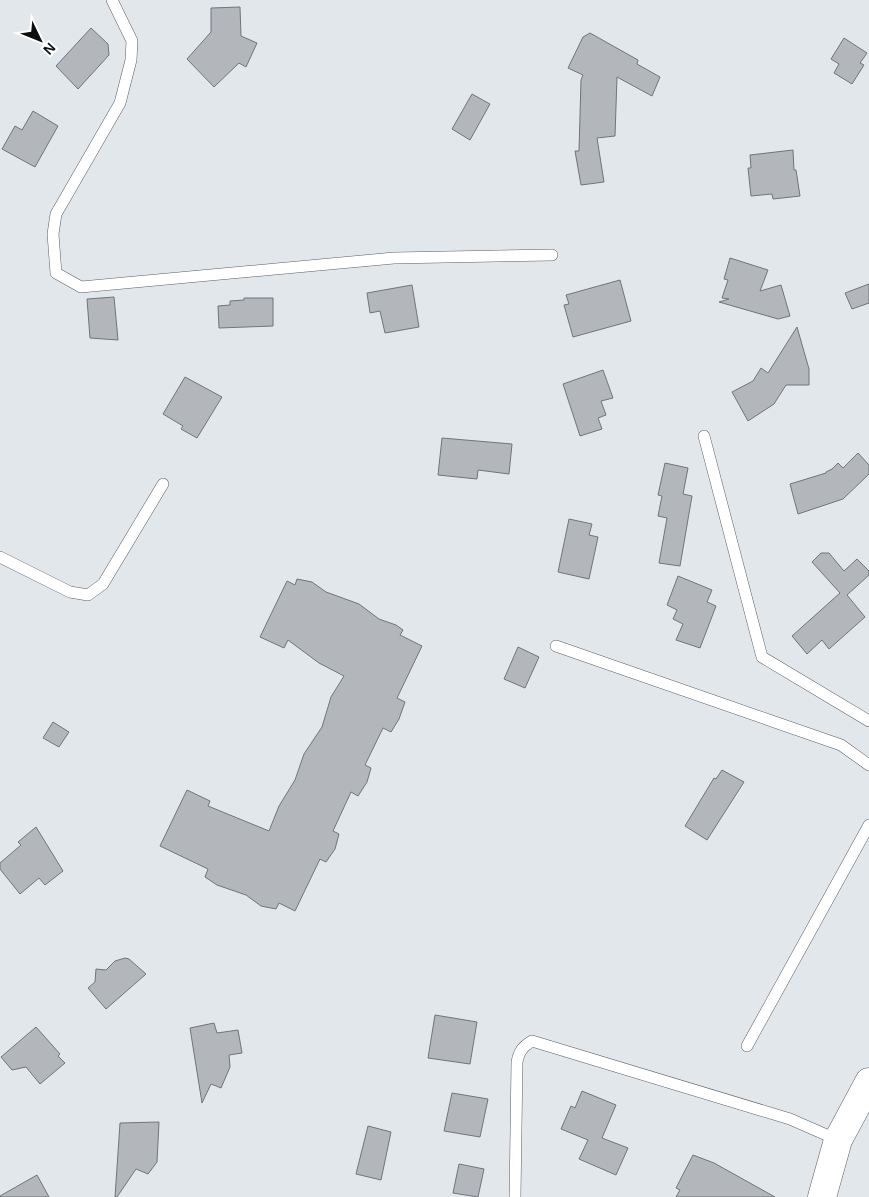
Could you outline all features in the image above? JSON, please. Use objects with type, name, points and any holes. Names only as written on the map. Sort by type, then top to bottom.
[{"type":"street","points":[[822,1197],[838,1140],[869,1082]]},
{"type":"lane","points":[[112,0],[132,41],[131,60],[120,102],[56,214],[53,234],[56,273],[80,287],[394,258],[552,255]]},
{"type":"lane","points":[[704,436],[762,657],[869,721]]},
{"type":"lane","points":[[0,557],[70,592],[88,595],[103,584],[163,484]]},
{"type":"lane","points":[[556,646],[841,745],[869,765]]},
{"type":"lane","points":[[747,1046],[869,825]]},
{"type":"lane","points":[[515,1197],[517,1062],[519,1052],[532,1041],[790,1120],[838,1140]]},
{"type":"building","points":[[240,7],[241,36],[257,43],[246,67],[239,63],[214,87],[187,59],[211,32],[211,8]]},
{"type":"building","points":[[91,28],[108,44],[109,55],[78,89],[56,66]]},
{"type":"building","points":[[590,33],[638,60],[637,64],[660,77],[652,96],[617,77],[615,136],[597,138],[604,182],[581,185],[575,151],[579,151],[581,80],[583,75],[568,68],[583,37]]},
{"type":"building","points":[[844,38],[867,53],[860,63],[864,65],[852,84],[834,73],[839,64],[831,59]]},
{"type":"building","points":[[472,94],[490,104],[470,140],[452,129]]},
{"type":"building","points":[[33,111],[58,126],[35,167],[2,149],[15,126],[22,130]]},
{"type":"building","points":[[793,150],[794,170],[796,170],[800,196],[773,199],[772,194],[751,196],[748,168],[751,168],[750,155]]},
{"type":"building","points":[[730,258],[768,270],[760,291],[781,285],[790,316],[778,319],[719,302],[729,299],[722,298],[728,280],[724,279]]},
{"type":"building","points":[[620,280],[631,321],[573,337],[564,305],[569,304],[566,295]]},
{"type":"building","points":[[869,284],[869,303],[852,309],[845,293]]},
{"type":"building","points":[[412,285],[419,327],[385,333],[380,311],[370,313],[367,293]]},
{"type":"building","points":[[114,297],[118,340],[90,338],[87,299]]},
{"type":"building","points":[[244,298],[273,298],[273,326],[219,328],[218,306],[230,305],[230,301],[244,300]]},
{"type":"building","points":[[797,327],[809,369],[809,385],[786,385],[774,404],[748,421],[732,392],[753,381],[761,368],[768,373]]},
{"type":"building","points":[[603,370],[613,398],[601,401],[606,415],[598,418],[602,429],[580,436],[563,384]]},
{"type":"building","points":[[185,377],[222,397],[197,438],[181,429],[183,426],[163,414]]},
{"type":"building","points":[[442,438],[512,444],[509,474],[478,470],[477,479],[438,475]]},
{"type":"building","points":[[858,453],[869,465],[869,474],[843,499],[798,514],[790,484],[826,473],[838,463],[843,468]]},
{"type":"building","points":[[665,463],[688,468],[683,494],[692,496],[680,566],[659,563],[667,518],[658,516],[662,496],[658,495]]},
{"type":"building","points":[[569,519],[592,524],[589,535],[598,537],[589,579],[558,572]]},
{"type":"building","points":[[821,553],[829,553],[844,571],[857,559],[869,571],[869,575],[847,595],[865,617],[829,649],[822,640],[807,654],[792,636],[840,593],[812,562]]},
{"type":"building","points":[[678,576],[712,590],[707,602],[716,606],[700,648],[676,640],[683,624],[673,619],[677,610],[667,605]]},
{"type":"building","points":[[297,579],[312,582],[326,592],[359,604],[379,619],[396,625],[403,630],[400,635],[422,646],[397,698],[405,702],[399,719],[391,732],[383,728],[365,765],[371,768],[367,782],[358,796],[351,792],[333,831],[339,834],[335,849],[326,862],[320,859],[295,911],[279,903],[276,909],[261,906],[246,895],[217,885],[205,877],[208,869],[160,846],[187,790],[210,801],[208,806],[269,831],[279,806],[295,780],[304,754],[322,727],[331,697],[344,676],[319,663],[288,640],[284,648],[260,637],[287,581],[295,585]]},
{"type":"building","points":[[518,647],[539,657],[525,688],[504,679]]},
{"type":"building","points":[[53,722],[69,732],[59,747],[43,738]]},
{"type":"building","points":[[722,770],[744,782],[707,840],[685,826],[714,778],[716,779]]},
{"type":"building","points":[[36,827],[63,871],[45,885],[39,878],[20,894],[0,869],[0,863],[21,845],[18,842]]},
{"type":"building","points":[[125,958],[129,959],[146,974],[106,1009],[88,988],[95,982],[96,969],[106,970],[115,961]]},
{"type":"building","points":[[435,1015],[477,1022],[470,1064],[428,1058]]},
{"type":"building","points":[[214,1023],[217,1033],[238,1030],[242,1053],[229,1055],[230,1067],[221,1088],[211,1084],[202,1103],[190,1028]]},
{"type":"building","points":[[36,1027],[60,1054],[58,1056],[65,1063],[40,1084],[26,1067],[12,1070],[1,1057]]},
{"type":"building","points":[[582,1091],[616,1105],[602,1138],[628,1148],[616,1175],[579,1159],[588,1140],[561,1129],[571,1106],[575,1108]]},
{"type":"building","points":[[452,1093],[488,1099],[480,1137],[444,1131]]},
{"type":"building","points":[[159,1122],[157,1162],[148,1174],[136,1169],[117,1197],[115,1197],[120,1123]]},
{"type":"building","points":[[368,1126],[391,1132],[381,1180],[356,1174]]},
{"type":"building","points":[[693,1155],[714,1163],[775,1197],[676,1197],[680,1190],[676,1188]]},
{"type":"building","points":[[459,1164],[484,1169],[478,1197],[453,1193]]},
{"type":"building","points":[[37,1175],[49,1197],[0,1197],[0,1196]]}]
